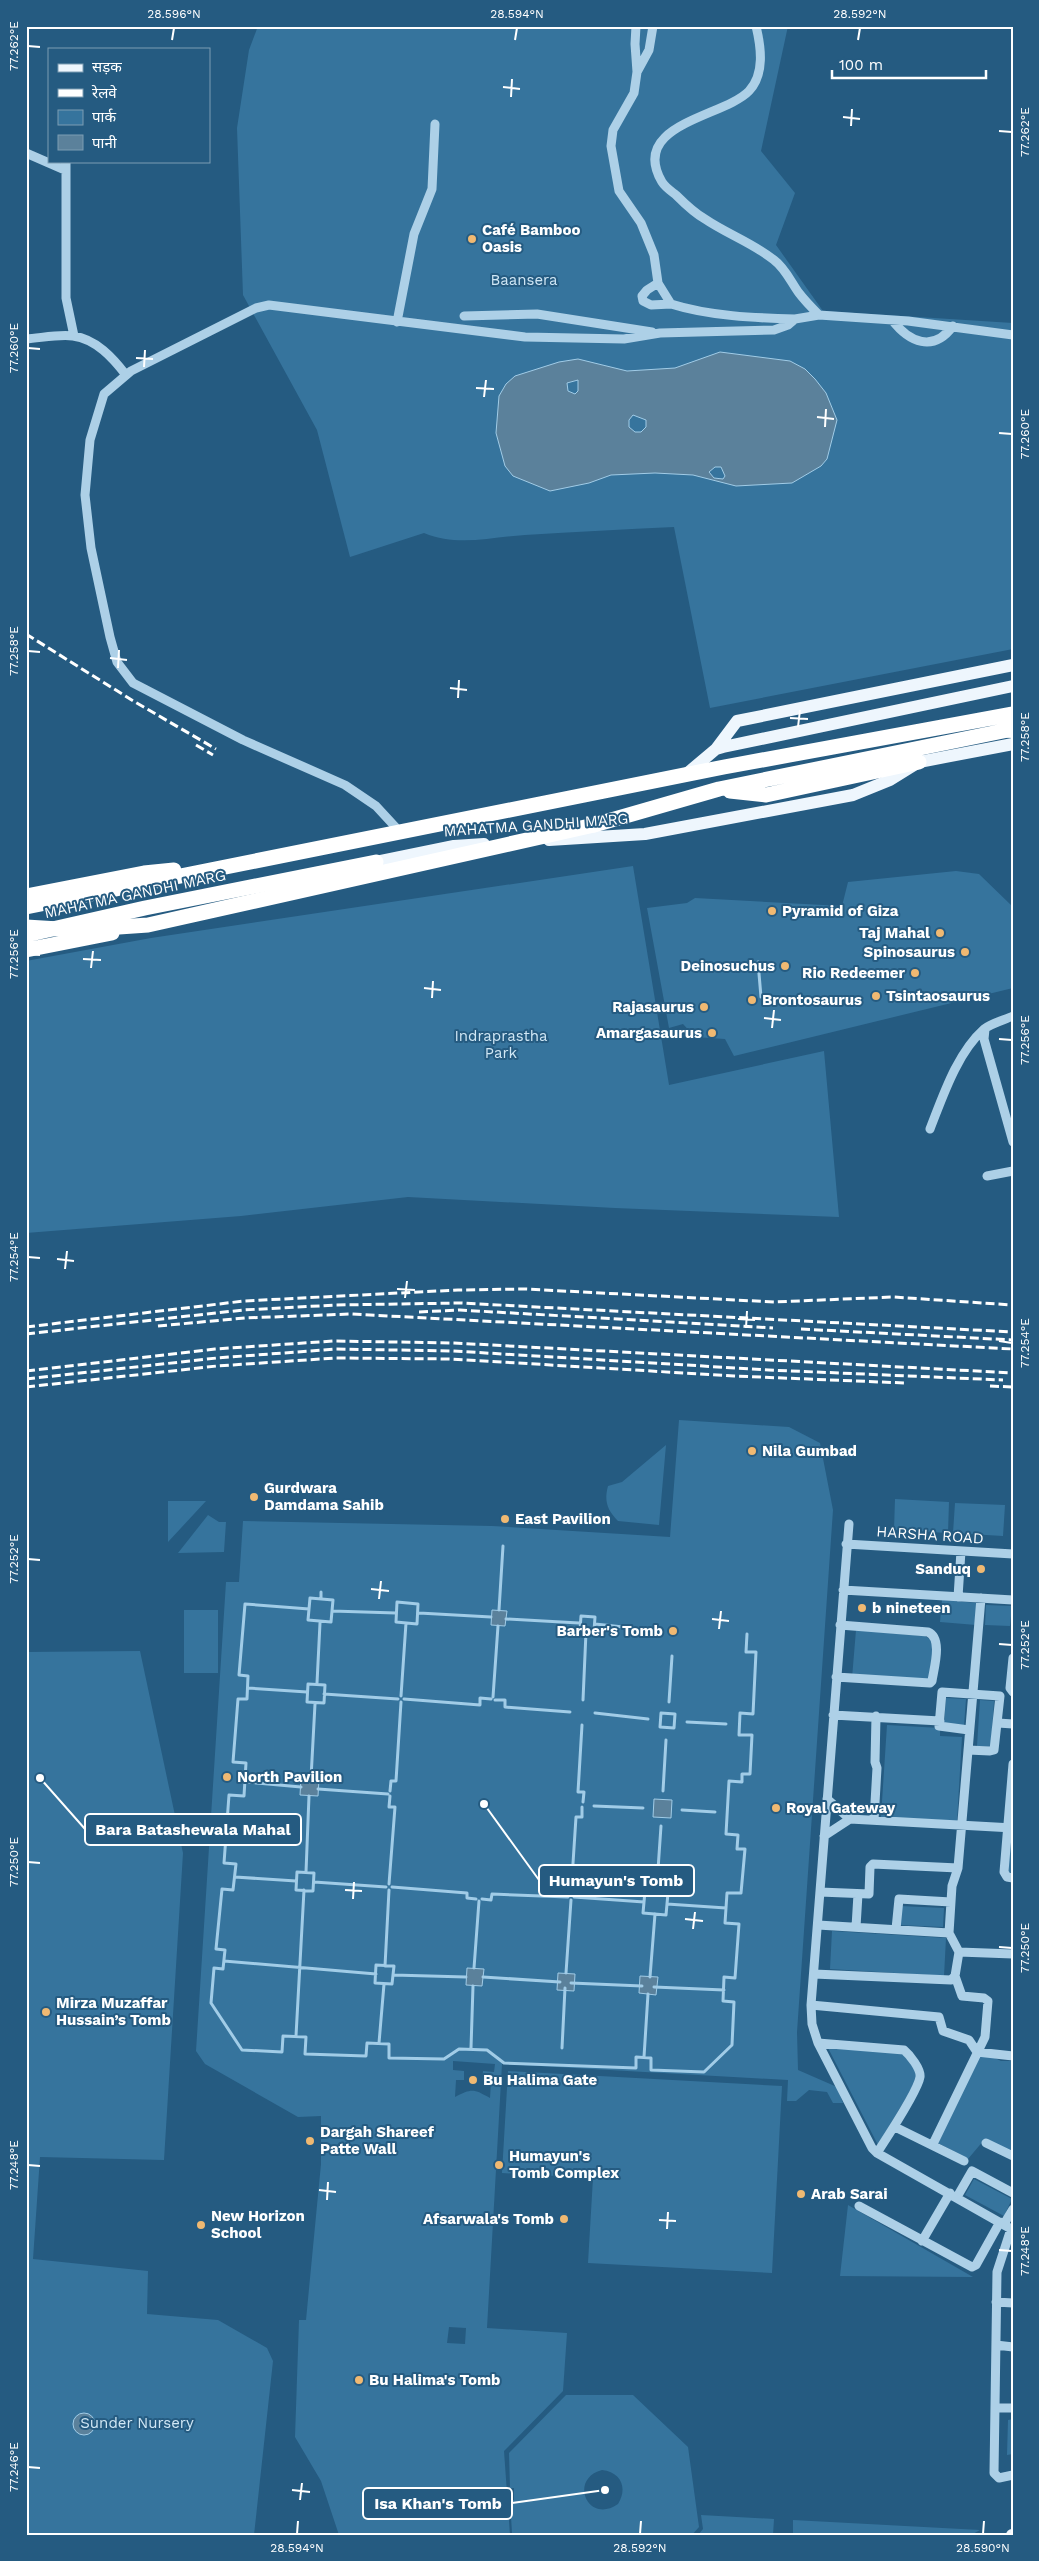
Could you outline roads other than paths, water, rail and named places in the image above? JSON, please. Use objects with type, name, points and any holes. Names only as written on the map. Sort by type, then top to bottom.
[{"type":"highway","points":[[684,776],[1013,714]]},
{"type":"highway","points":[[26,950],[148,926],[594,825],[719,789],[1013,730]]},
{"type":"highway","points":[[719,789],[766,795],[919,762]]},
{"type":"highway","name":"MAHATMA GANDHI MARG","points":[[258,862],[684,776]]},
{"type":"highway","points":[[26,908],[258,862]]},
{"type":"highway","points":[[26,896],[144,873],[258,862]]},
{"type":"highway","name":"MAHATMA GANDHI MARG","points":[[26,935],[376,862]]},
{"type":"highway","points":[[26,927],[75,930],[148,926]]},
{"type":"main road","points":[[716,749],[737,721],[1013,665]]},
{"type":"main road","name":"MAHATMA GANDHI MARG","points":[[684,776],[716,749],[1013,686]]},
{"type":"main road","name":"MAHATMA GANDHI MARG","points":[[376,862],[454,846],[655,832],[853,795],[890,780],[919,762],[1013,744]]},
{"type":"street","points":[[636,26],[637,72],[634,93],[612,130],[611,146],[618,191],[641,222],[654,255],[658,283],[671,304]]},
{"type":"street","points":[[637,72],[649,50],[653,26]]},
{"type":"street","points":[[756,26],[760,41],[761,64],[750,90],[738,100],[674,129],[658,149],[657,167],[662,183],[698,214],[774,260],[819,316]]},
{"type":"street","points":[[397,322],[414,234],[432,189],[435,124]]},
{"type":"street","points":[[26,153],[48,160]]},
{"type":"street","points":[[53,162],[65,166],[66,298],[74,336]]},
{"type":"street","points":[[658,283],[647,290],[642,296],[643,301],[651,305],[671,304],[687,309],[745,317],[795,319],[819,316],[892,320],[953,326],[1013,335]]},
{"type":"street","points":[[400,832],[376,806],[352,789],[243,740],[133,683],[117,662],[91,548],[85,495],[90,440],[104,394],[126,375],[262,306],[525,337],[624,339],[660,333],[774,330],[788,325],[795,319]]},
{"type":"street","points":[[464,316],[537,314],[660,333]]},
{"type":"street","points":[[892,320],[903,334],[912,340],[936,341],[946,335],[953,326]]},
{"type":"street","points":[[26,339],[74,336],[109,354],[126,375]]},
{"type":"street","points":[[930,1129],[939,1102],[964,1054],[985,1029],[1013,1016]]},
{"type":"street","points":[[985,1029],[984,1039],[1013,1142]]},
{"type":"street","points":[[988,1176],[1013,1171]]},
{"type":"street","points":[[848,1524],[811,2005],[812,2024],[818,2043],[868,2140],[877,2153],[1007,2226]]},
{"type":"street","name":"HARSHA ROAD","points":[[846,1544],[1013,1554]]},
{"type":"street","points":[[958,1597],[961,1551]]},
{"type":"street","points":[[843,1590],[1013,1600]]},
{"type":"street","points":[[933,2144],[985,2037],[989,2004],[984,1998],[962,1996],[955,1976],[959,1952],[949,1932],[952,1886],[958,1868],[981,1598]]},
{"type":"street","points":[[840,1625],[932,1634],[936,1641],[932,1681],[937,1690],[942,1692],[999,1695],[998,1723],[994,1750],[968,1750]]},
{"type":"street","points":[[1013,1658],[1010,1688],[1013,1692]]},
{"type":"street","points":[[836,1677],[919,1683],[932,1681]]},
{"type":"street","points":[[942,1692],[939,1726],[969,1730]]},
{"type":"street","points":[[833,1715],[940,1721]]},
{"type":"street","points":[[874,1820],[877,1768],[875,1762],[876,1716]]},
{"type":"street","points":[[998,1723],[1013,1724]]},
{"type":"street","points":[[1013,1764],[1010,1828],[1004,1872],[1007,1877],[1013,1878]]},
{"type":"street","points":[[827,1799],[850,1820]]},
{"type":"street","points":[[824,1836],[850,1820],[1010,1828]]},
{"type":"street","points":[[820,1892],[869,1894],[870,1867],[873,1864],[958,1868]]},
{"type":"street","points":[[856,1927],[858,1894]]},
{"type":"street","points":[[896,1929],[899,1899],[951,1902]]},
{"type":"street","points":[[818,1925],[949,1932]]},
{"type":"street","points":[[959,1952],[1013,1954]]},
{"type":"street","points":[[814,1974],[947,1980],[955,1976]]},
{"type":"street","points":[[811,2005],[939,2017],[943,2031],[969,2040],[977,2052],[1013,2056]]},
{"type":"street","points":[[818,2043],[906,2051],[921,2075],[895,2126],[877,2153]]},
{"type":"street","points":[[895,2126],[964,2161]]},
{"type":"street","points":[[986,2142],[1013,2156]]},
{"type":"street","points":[[922,2241],[953,2195],[972,2171],[1013,2193]]},
{"type":"street","points":[[859,2206],[922,2241],[974,2266],[1007,2226]]},
{"type":"street","points":[[1013,2209],[1007,2226],[997,2272],[994,2473],[999,2478],[1013,2475]]},
{"type":"street","points":[[996,2302],[1013,2303]]},
{"type":"street","points":[[996,2345],[1013,2347]]},
{"type":"street","points":[[996,2408],[1013,2408]]},
{"type":"water","points":[[720,352],[790,361],[805,369],[826,393],[837,420],[827,459],[821,466],[792,483],[736,486],[693,475],[655,473],[611,475],[589,483],[550,491],[513,476],[505,466],[496,433],[499,396],[506,384],[515,376],[559,362],[578,359],[627,371],[675,368]],"holes":[[[578,380],[578,391],[575,394],[568,391],[567,383]],[[633,415],[646,420],[646,427],[641,432],[635,432],[629,427],[629,420]],[[715,467],[721,467],[725,476],[723,479],[714,478],[709,472]]]},
{"type":"water","points":[[492,1610],[507,1611],[505,1626],[491,1625]]},
{"type":"water","points":[[301,1778],[319,1779],[318,1796],[300,1795]]},
{"type":"water","points":[[654,1799],[672,1800],[671,1818],[653,1817]]},
{"type":"water","points":[[467,1968],[484,1969],[482,1986],[466,1985]]},
{"type":"water","points":[[558,1973],[575,1974],[574,1991],[557,1990]]},
{"type":"water","points":[[640,1976],[658,1977],[656,1995],[639,1993]]},
{"type":"water","points":[[84,2413],[92,2416],[95,2424],[92,2432],[84,2435],[76,2432],[73,2424],[76,2416]]},
{"type":"waterway","points":[[758,962],[761,997]]},
{"type":"waterway","points":[[499,1610],[503,1546]]},
{"type":"waterway","points":[[321,1592],[321,1597]]},
{"type":"waterway","points":[[310,1598],[333,1600],[331,1622],[308,1620],[310,1598]]},
{"type":"waterway","points":[[397,1602],[418,1604],[417,1624],[396,1622],[397,1602]]},
{"type":"waterway","points":[[309,1609],[245,1604],[239,1675],[248,1676],[247,1699],[238,1699],[233,1762],[246,1763],[244,1796],[229,1795],[224,1863],[236,1864],[233,1890],[222,1889],[216,1949],[225,1950],[223,1969],[214,1968],[211,2003],[242,2050],[282,2052],[283,2036],[306,2037],[305,2054],[366,2056],[367,2043],[389,2044],[389,2058],[444,2059],[459,2049],[487,2050],[504,2063],[636,2068],[636,2057],[651,2058],[651,2070],[704,2072],[732,2045],[734,2002],[723,2001],[724,1977],[735,1978],[739,1924],[725,1923],[727,1893],[741,1893],[745,1849],[737,1849],[738,1835],[726,1834],[729,1781],[742,1782],[742,1774],[750,1774],[752,1735],[739,1735],[740,1713],[753,1714],[756,1652],[746,1652],[747,1634]]},
{"type":"waterway","points":[[332,1611],[396,1613]]},
{"type":"waterway","points":[[419,1613],[491,1617]]},
{"type":"waterway","points":[[581,1616],[595,1617],[594,1631],[580,1630],[581,1616]]},
{"type":"waterway","points":[[506,1619],[579,1623]]},
{"type":"waterway","points":[[317,1683],[320,1623]]},
{"type":"waterway","points":[[401,1696],[406,1623]]},
{"type":"waterway","points":[[595,1624],[642,1629]]},
{"type":"waterway","points":[[493,1697],[498,1626]]},
{"type":"waterway","points":[[583,1700],[586,1632]]},
{"type":"waterway","points":[[669,1702],[672,1656]]},
{"type":"waterway","points":[[308,1684],[325,1685],[324,1703],[307,1702],[308,1684]]},
{"type":"waterway","points":[[248,1688],[307,1692]]},
{"type":"waterway","points":[[324,1694],[398,1699]]},
{"type":"waterway","points":[[404,1699],[480,1705],[480,1698],[491,1699]]},
{"type":"waterway","points":[[495,1700],[505,1700],[505,1707],[570,1712]]},
{"type":"waterway","points":[[390,1791],[391,1781],[396,1781],[401,1702]]},
{"type":"waterway","points":[[311,1778],[315,1704]]},
{"type":"waterway","points":[[595,1713],[648,1719]]},
{"type":"waterway","points":[[661,1713],[675,1714],[674,1728],[660,1727],[661,1713]]},
{"type":"waterway","points":[[687,1722],[726,1724]]},
{"type":"waterway","points":[[582,1725],[578,1792],[584,1792],[583,1802]]},
{"type":"waterway","points":[[663,1791],[666,1740]]},
{"type":"waterway","points":[[247,1782],[301,1787]]},
{"type":"waterway","points":[[318,1789],[388,1794]]},
{"type":"waterway","points":[[306,1872],[309,1796]]},
{"type":"waterway","points":[[389,1884],[395,1807],[389,1807],[390,1796]]},
{"type":"waterway","points":[[594,1806],[643,1808]]},
{"type":"waterway","points":[[571,1894],[576,1817],[582,1817],[582,1807]]},
{"type":"waterway","points":[[682,1810],[715,1812]]},
{"type":"waterway","points":[[657,1884],[661,1826]]},
{"type":"waterway","points":[[297,1872],[314,1873],[313,1891],[296,1890],[297,1872]]},
{"type":"waterway","points":[[235,1877],[296,1881]]},
{"type":"waterway","points":[[314,1882],[386,1887]]},
{"type":"waterway","points":[[392,1887],[467,1893],[467,1898],[476,1899]]},
{"type":"waterway","points":[[296,2036],[304,1890]]},
{"type":"waterway","points":[[385,1966],[389,1890]]},
{"type":"waterway","points":[[645,1891],[668,1893],[666,1915],[643,1913],[645,1891]]},
{"type":"waterway","points":[[482,1899],[491,1900],[492,1894],[568,1897]]},
{"type":"waterway","points":[[574,1897],[644,1902]]},
{"type":"waterway","points":[[566,1973],[571,1900]]},
{"type":"waterway","points":[[474,1968],[479,1901]]},
{"type":"waterway","points":[[667,1904],[726,1908]]},
{"type":"waterway","points":[[650,1977],[655,1914]]},
{"type":"waterway","points":[[224,1961],[376,1974]]},
{"type":"waterway","points":[[376,1965],[394,1966],[392,1984],[375,1983],[376,1965]]},
{"type":"waterway","points":[[393,1975],[466,1977]]},
{"type":"waterway","points":[[483,1977],[560,1982]]},
{"type":"waterway","points":[[571,1983],[642,1986]]},
{"type":"waterway","points":[[379,2043],[384,1984]]},
{"type":"waterway","points":[[471,2048],[473,1986]]},
{"type":"waterway","points":[[654,1987],[724,1990]]},
{"type":"waterway","points":[[562,2048],[565,1988]]},
{"type":"waterway","points":[[644,2057],[648,1994]]},
{"type":"railway","points":[[26,634],[135,702],[216,749]]},
{"type":"railway","points":[[196,745],[213,755]]},
{"type":"railway","points":[[26,1327],[244,1301],[458,1290],[525,1289],[774,1302],[893,1297],[1013,1305]]},
{"type":"railway","points":[[26,1334],[243,1310],[336,1305],[461,1303],[1013,1332]]},
{"type":"railway","points":[[419,1312],[460,1310],[773,1328]]},
{"type":"railway","points":[[158,1326],[245,1318],[351,1314],[1013,1349]]},
{"type":"railway","points":[[801,1329],[1013,1340]]},
{"type":"railway","points":[[26,1371],[215,1349],[334,1341],[454,1343],[1013,1373]]},
{"type":"railway","points":[[26,1379],[217,1358],[336,1349],[453,1351],[769,1370],[1003,1380]]},
{"type":"railway","points":[[26,1387],[217,1366],[336,1358],[451,1359],[734,1376],[905,1383]]},
{"type":"railway","points":[[990,1386],[1013,1387]]},
{"type":"place","name":"Café Bamboo Oasis","points":[[472,239]]},
{"type":"place","name":"Pyramid of Giza","points":[[772,911]]},
{"type":"place","name":"Taj Mahal","points":[[940,933]]},
{"type":"place","name":"Spinosaurus","points":[[965,952]]},
{"type":"place","name":"Deinosuchus","points":[[785,966]]},
{"type":"place","name":"Rio Redeemer","points":[[915,973]]},
{"type":"place","name":"Tsintaosaurus","points":[[876,996]]},
{"type":"place","name":"Brontosaurus","points":[[752,1000]]},
{"type":"place","name":"Rajasaurus","points":[[704,1007]]},
{"type":"place","name":"Amargasaurus","points":[[712,1033]]},
{"type":"place","name":"Nila Gumbad","points":[[752,1451]]},
{"type":"place","name":"Gurdwara Damdama Sahib","points":[[254,1497]]},
{"type":"place","name":"East Pavilion","points":[[505,1519]]},
{"type":"place","name":"Sanduq","points":[[981,1569]]},
{"type":"place","name":"b nineteen","points":[[862,1608]]},
{"type":"place","name":"Barber's Tomb","points":[[673,1631]]},
{"type":"place","name":"North Pavilion","points":[[227,1777]]},
{"type":"place","name":"Bara Batashewala Mahal","points":[[40,1778]]},
{"type":"place","name":"Humayun's Tomb","points":[[484,1804]]},
{"type":"place","name":"Royal Gateway","points":[[776,1808]]},
{"type":"place","name":"Mirza Muzaffar Hussain’s Tomb","points":[[46,2012]]},
{"type":"place","name":"Bu Halima Gate","points":[[473,2080]]},
{"type":"place","name":"Dargah Shareef Patte Wall","points":[[310,2141]]},
{"type":"place","name":"Humayun's Tomb Complex","points":[[499,2165]]},
{"type":"place","name":"Arab Sarai","points":[[801,2194]]},
{"type":"place","name":"Afsarwala's Tomb","points":[[564,2219]]},
{"type":"place","name":"New Horizon School","points":[[201,2225]]},
{"type":"place","name":"Bu Halima's Tomb","points":[[359,2380]]},
{"type":"place","name":"Isa Khan's Tomb","points":[[605,2490]]},
{"type":"park label","name":"Baansera","points":[[524,280]]},
{"type":"park label","name":"Indraprastha Park","points":[[501,1044]]},
{"type":"park label","name":"Sunder Nursery","points":[[137,2423]]}]
